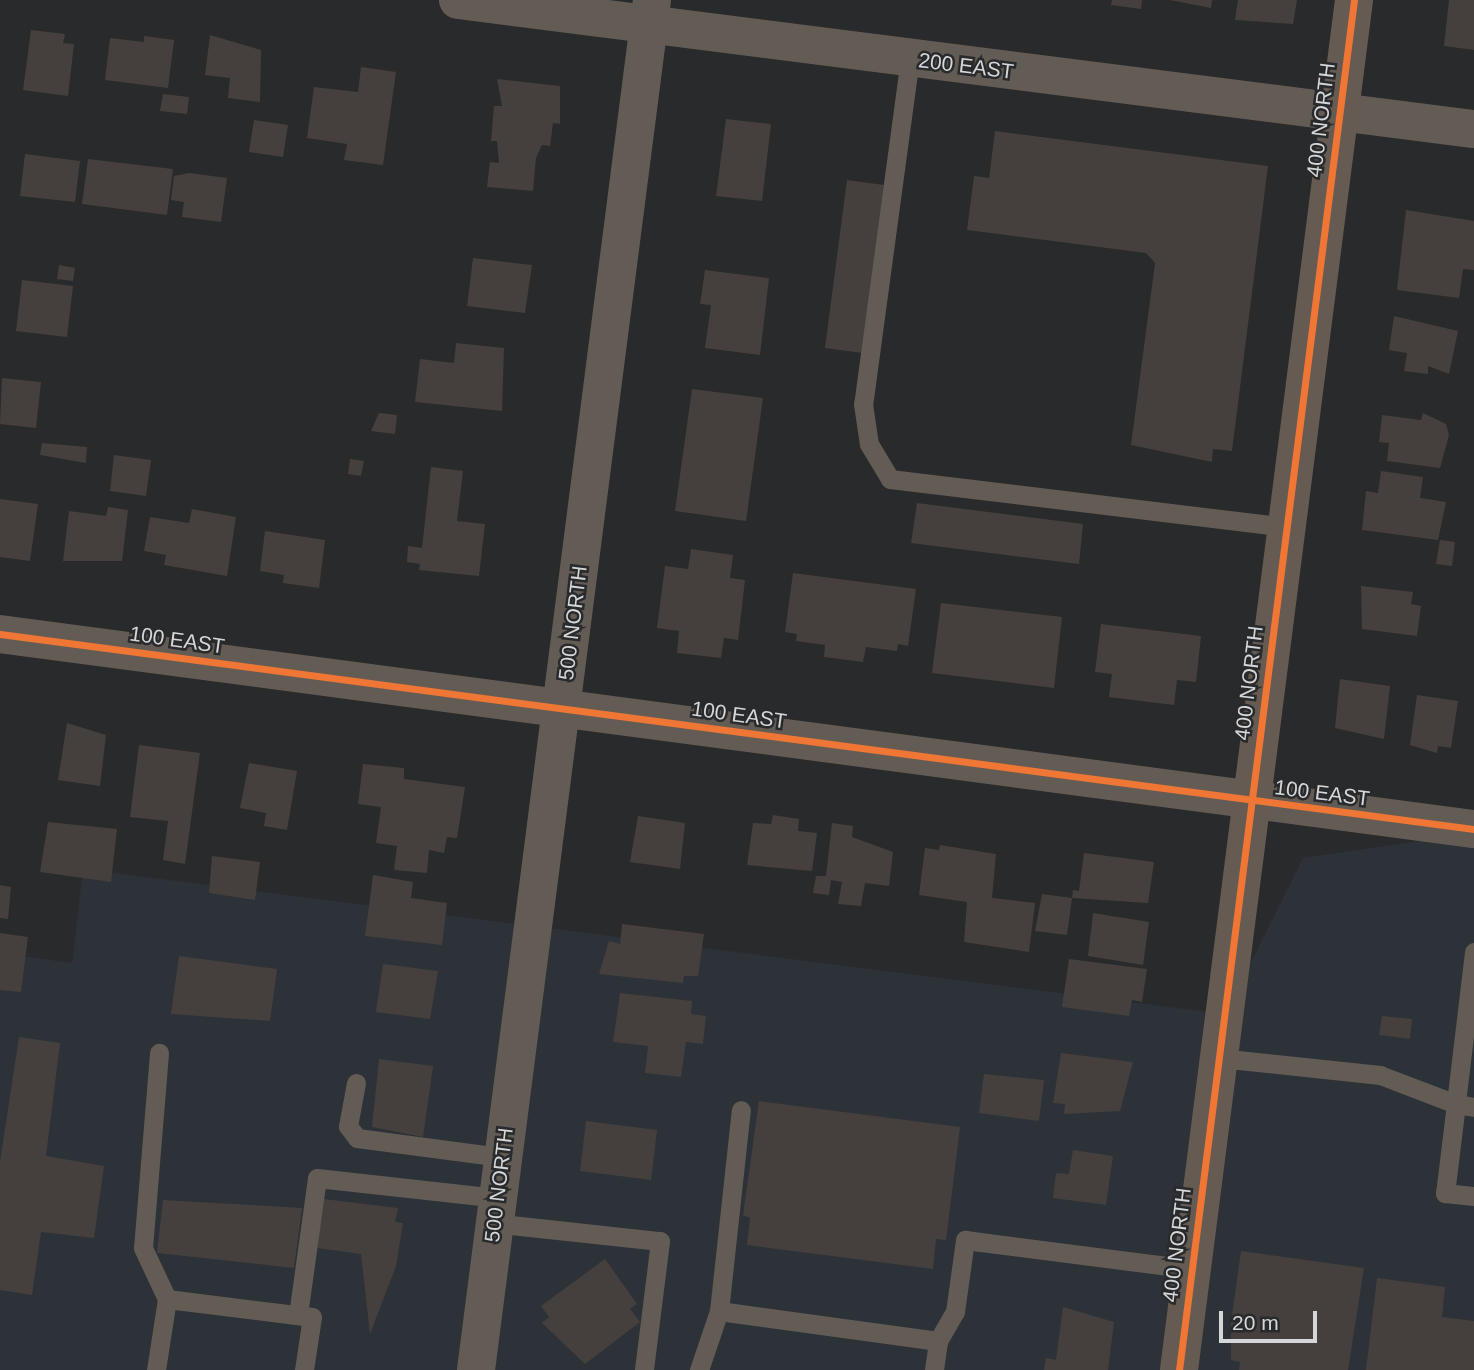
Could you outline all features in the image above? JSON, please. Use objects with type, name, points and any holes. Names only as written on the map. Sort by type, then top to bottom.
[{"type":"main road","name":"400 NORTH","points":[[1179,1370],[1354,0]]},
{"type":"street","name":"200 EAST","points":[[458,0],[651,13],[910,58],[1474,129]]},
{"type":"street","name":"500 NORTH","points":[[476,1370],[651,13]]},
{"type":"street","name":"100 EAST","points":[[0,634],[1252,802],[1474,829]]},
{"type":"lane","points":[[910,58],[863,404],[869,443],[890,479],[1286,527]]},
{"type":"lane","points":[[1474,952],[1465,1106],[1445,1193],[1474,1196]]},
{"type":"lane","points":[[156,1370],[167,1299],[143,1248],[159,1053]]},
{"type":"lane","points":[[1219,1058],[1380,1074],[1465,1106]]},
{"type":"lane","points":[[356,1083],[348,1126],[357,1138],[502,1157]]},
{"type":"lane","points":[[699,1370],[719,1311],[741,1110]]},
{"type":"lane","points":[[298,1315],[317,1178],[660,1241],[644,1370]]},
{"type":"lane","points":[[934,1370],[938,1341],[955,1312],[965,1240],[1192,1269]]},
{"type":"lane","points":[[167,1299],[312,1317],[304,1370]]},
{"type":"lane","points":[[719,1311],[938,1341]]},
{"type":"shaded area","points":[[1474,833],[1474,1370],[0,1370],[0,953],[72,963],[83,869],[1225,1014],[1303,858]]},
{"type":"building","points":[[1112,0],[1142,0],[1141,9],[1111,5]]},
{"type":"building","points":[[1170,0],[1212,0],[1211,8]]},
{"type":"building","points":[[1238,0],[1297,0],[1293,24],[1235,20]]},
{"type":"building","points":[[1449,0],[1474,0],[1474,50],[1444,46]]},
{"type":"building","points":[[31,30],[65,34],[63,43],[74,44],[68,96],[23,90]]},
{"type":"building","points":[[210,35],[261,50],[260,102],[228,98],[230,78],[205,75]]},
{"type":"building","points":[[144,36],[174,40],[168,88],[105,80],[110,38],[144,42]]},
{"type":"building","points":[[361,67],[396,72],[383,165],[344,160],[347,144],[307,138],[314,87],[358,92]]},
{"type":"building","points":[[497,79],[560,86],[560,124],[553,123],[550,146],[542,145],[536,158],[533,191],[487,187],[490,162],[499,163],[497,141],[491,141],[494,106],[502,106]]},
{"type":"building","points":[[163,94],[189,97],[187,114],[160,111]]},
{"type":"building","points":[[726,119],[771,124],[762,201],[716,196]]},
{"type":"building","points":[[254,120],[288,125],[283,157],[249,152]]},
{"type":"building","points":[[995,131],[1268,166],[1232,451],[1213,449],[1212,462],[1131,445],[1155,263],[1146,253],[967,230],[974,176],[989,178]]},
{"type":"building","points":[[25,154],[80,161],[75,202],[20,196]]},
{"type":"building","points":[[88,159],[173,169],[167,215],[82,204]]},
{"type":"building","points":[[189,173],[227,178],[221,222],[182,217],[184,202],[171,200],[174,176]]},
{"type":"building","points":[[847,180],[884,185],[862,353],[825,348]]},
{"type":"building","points":[[1406,210],[1474,221],[1474,270],[1463,269],[1459,298],[1397,290]]},
{"type":"building","points":[[473,258],[532,265],[525,313],[467,306]]},
{"type":"building","points":[[59,265],[75,268],[73,281],[57,279]]},
{"type":"building","points":[[705,270],[769,278],[760,355],[705,348],[711,305],[700,304]]},
{"type":"building","points":[[22,280],[73,286],[67,337],[16,331]]},
{"type":"building","points":[[1394,316],[1458,331],[1449,374],[1428,366],[1428,374],[1404,371],[1407,353],[1389,350]]},
{"type":"building","points":[[456,343],[504,348],[502,411],[415,402],[420,359],[454,363]]},
{"type":"building","points":[[2,378],[41,382],[36,428],[0,424]]},
{"type":"building","points":[[692,389],[763,398],[746,521],[675,511]]},
{"type":"building","points":[[379,413],[397,415],[395,434],[371,431]]},
{"type":"building","points":[[1423,413],[1446,424],[1449,435],[1440,468],[1387,461],[1389,443],[1379,442],[1382,415],[1421,420]]},
{"type":"building","points":[[42,443],[87,447],[86,463],[40,455]]},
{"type":"building","points":[[114,455],[151,460],[146,496],[110,491]]},
{"type":"building","points":[[350,459],[364,461],[361,476],[348,474]]},
{"type":"building","points":[[431,467],[463,471],[457,521],[485,524],[479,576],[419,570],[420,564],[407,562],[408,546],[422,548]]},
{"type":"building","points":[[1381,471],[1423,477],[1420,498],[1446,502],[1438,540],[1362,530],[1366,491],[1378,493]]},
{"type":"building","points":[[0,499],[38,504],[30,561],[0,557]]},
{"type":"building","points":[[917,503],[1083,524],[1079,564],[911,543]]},
{"type":"building","points":[[108,507],[128,510],[122,561],[63,561],[69,511],[106,516]]},
{"type":"building","points":[[192,509],[236,517],[227,576],[164,565],[166,555],[144,551],[150,517],[189,523]]},
{"type":"building","points":[[265,531],[325,540],[319,588],[283,583],[284,575],[260,571]]},
{"type":"building","points":[[1440,540],[1455,542],[1452,566],[1436,564]]},
{"type":"building","points":[[691,549],[733,555],[730,578],[745,580],[738,640],[724,638],[721,658],[677,653],[679,631],[657,628],[665,566],[688,569]]},
{"type":"building","points":[[793,573],[916,589],[908,646],[898,644],[897,651],[866,647],[863,662],[824,657],[825,645],[796,641],[797,634],[785,632]]},
{"type":"building","points":[[1361,586],[1413,592],[1411,604],[1421,606],[1417,636],[1362,629]]},
{"type":"building","points":[[941,603],[1062,617],[1054,688],[932,673]]},
{"type":"building","points":[[1101,624],[1201,636],[1196,682],[1177,680],[1174,705],[1109,697],[1112,674],[1095,672]]},
{"type":"building","points":[[1340,679],[1390,686],[1384,739],[1335,728]]},
{"type":"building","points":[[1417,695],[1458,701],[1451,748],[1438,746],[1437,753],[1410,745]]},
{"type":"building","points":[[67,723],[106,735],[100,786],[58,780]]},
{"type":"building","points":[[139,745],[200,753],[185,864],[163,860],[168,821],[130,817]]},
{"type":"building","points":[[249,763],[297,771],[287,830],[264,826],[266,813],[240,808]]},
{"type":"building","points":[[363,764],[404,768],[404,779],[465,787],[457,838],[447,837],[444,853],[429,850],[427,873],[394,870],[397,846],[376,843],[381,807],[358,804]]},
{"type":"building","points":[[773,815],[799,819],[798,831],[817,833],[812,871],[747,865],[753,823],[771,824]]},
{"type":"building","points":[[638,816],[685,823],[680,869],[630,862]]},
{"type":"building","points":[[48,822],[117,829],[111,882],[40,872]]},
{"type":"building","points":[[832,823],[853,826],[852,837],[893,852],[889,886],[865,883],[861,906],[838,904],[842,882],[831,880],[829,895],[813,893],[816,876],[826,876]]},
{"type":"building","points":[[940,845],[996,854],[992,898],[1035,903],[1029,952],[964,942],[967,902],[919,895],[925,848],[939,850]]},
{"type":"building","points":[[1084,853],[1154,862],[1148,903],[1072,898],[1073,890],[1079,891]]},
{"type":"building","points":[[212,856],[260,862],[255,900],[209,893]]},
{"type":"building","points":[[373,875],[413,882],[411,898],[447,903],[442,945],[365,936]]},
{"type":"building","points":[[0,885],[11,887],[8,919],[0,918]]},
{"type":"building","points":[[1042,894],[1072,898],[1067,935],[1035,931]]},
{"type":"building","points":[[1093,913],[1149,922],[1143,965],[1088,956]]},
{"type":"building","points":[[622,924],[704,934],[698,976],[684,976],[683,983],[599,974],[609,941],[620,944]]},
{"type":"building","points":[[0,933],[28,937],[21,992],[0,990]]},
{"type":"building","points":[[179,956],[277,969],[270,1021],[171,1014]]},
{"type":"building","points":[[1069,959],[1147,969],[1142,1002],[1132,1000],[1129,1016],[1062,1007]]},
{"type":"building","points":[[383,964],[438,971],[430,1019],[376,1012]]},
{"type":"building","points":[[620,993],[692,1001],[691,1014],[706,1016],[703,1044],[686,1042],[681,1077],[645,1073],[648,1046],[613,1042]]},
{"type":"building","points":[[1382,1016],[1412,1019],[1410,1039],[1379,1035]]},
{"type":"building","points":[[19,1037],[60,1043],[46,1156],[104,1166],[94,1238],[41,1232],[32,1295],[0,1290],[0,1162]]},
{"type":"building","points":[[1061,1053],[1133,1062],[1120,1111],[1064,1114],[1065,1104],[1053,1103]]},
{"type":"building","points":[[379,1059],[433,1066],[423,1137],[372,1127]]},
{"type":"building","points":[[984,1074],[1044,1080],[1039,1121],[979,1113]]},
{"type":"building","points":[[759,1101],[960,1127],[946,1240],[936,1239],[933,1269],[747,1245],[750,1218],[743,1215]]},
{"type":"building","points":[[586,1121],[657,1130],[651,1180],[580,1171]]},
{"type":"building","points":[[1073,1150],[1113,1156],[1106,1205],[1053,1198],[1056,1173],[1069,1174]]},
{"type":"building","points":[[324,1199],[398,1208],[395,1222],[403,1223],[396,1266],[370,1334],[361,1254],[317,1248]]},
{"type":"building","points":[[163,1200],[302,1208],[294,1268],[157,1253]]},
{"type":"building","points":[[1241,1251],[1364,1268],[1348,1370],[1239,1370],[1240,1362],[1231,1360],[1231,1323]]},
{"type":"building","points":[[605,1259],[637,1304],[630,1309],[640,1322],[585,1364],[542,1323],[549,1317],[541,1306]]},
{"type":"building","points":[[1377,1278],[1445,1287],[1442,1317],[1474,1321],[1474,1370],[1366,1370]]},
{"type":"building","points":[[1063,1307],[1114,1322],[1108,1370],[1044,1370],[1046,1358],[1056,1360]]},
{"type":"cycle path","points":[[1179,1370],[1354,0]]},
{"type":"cycle path","points":[[0,634],[1474,829]]}]
